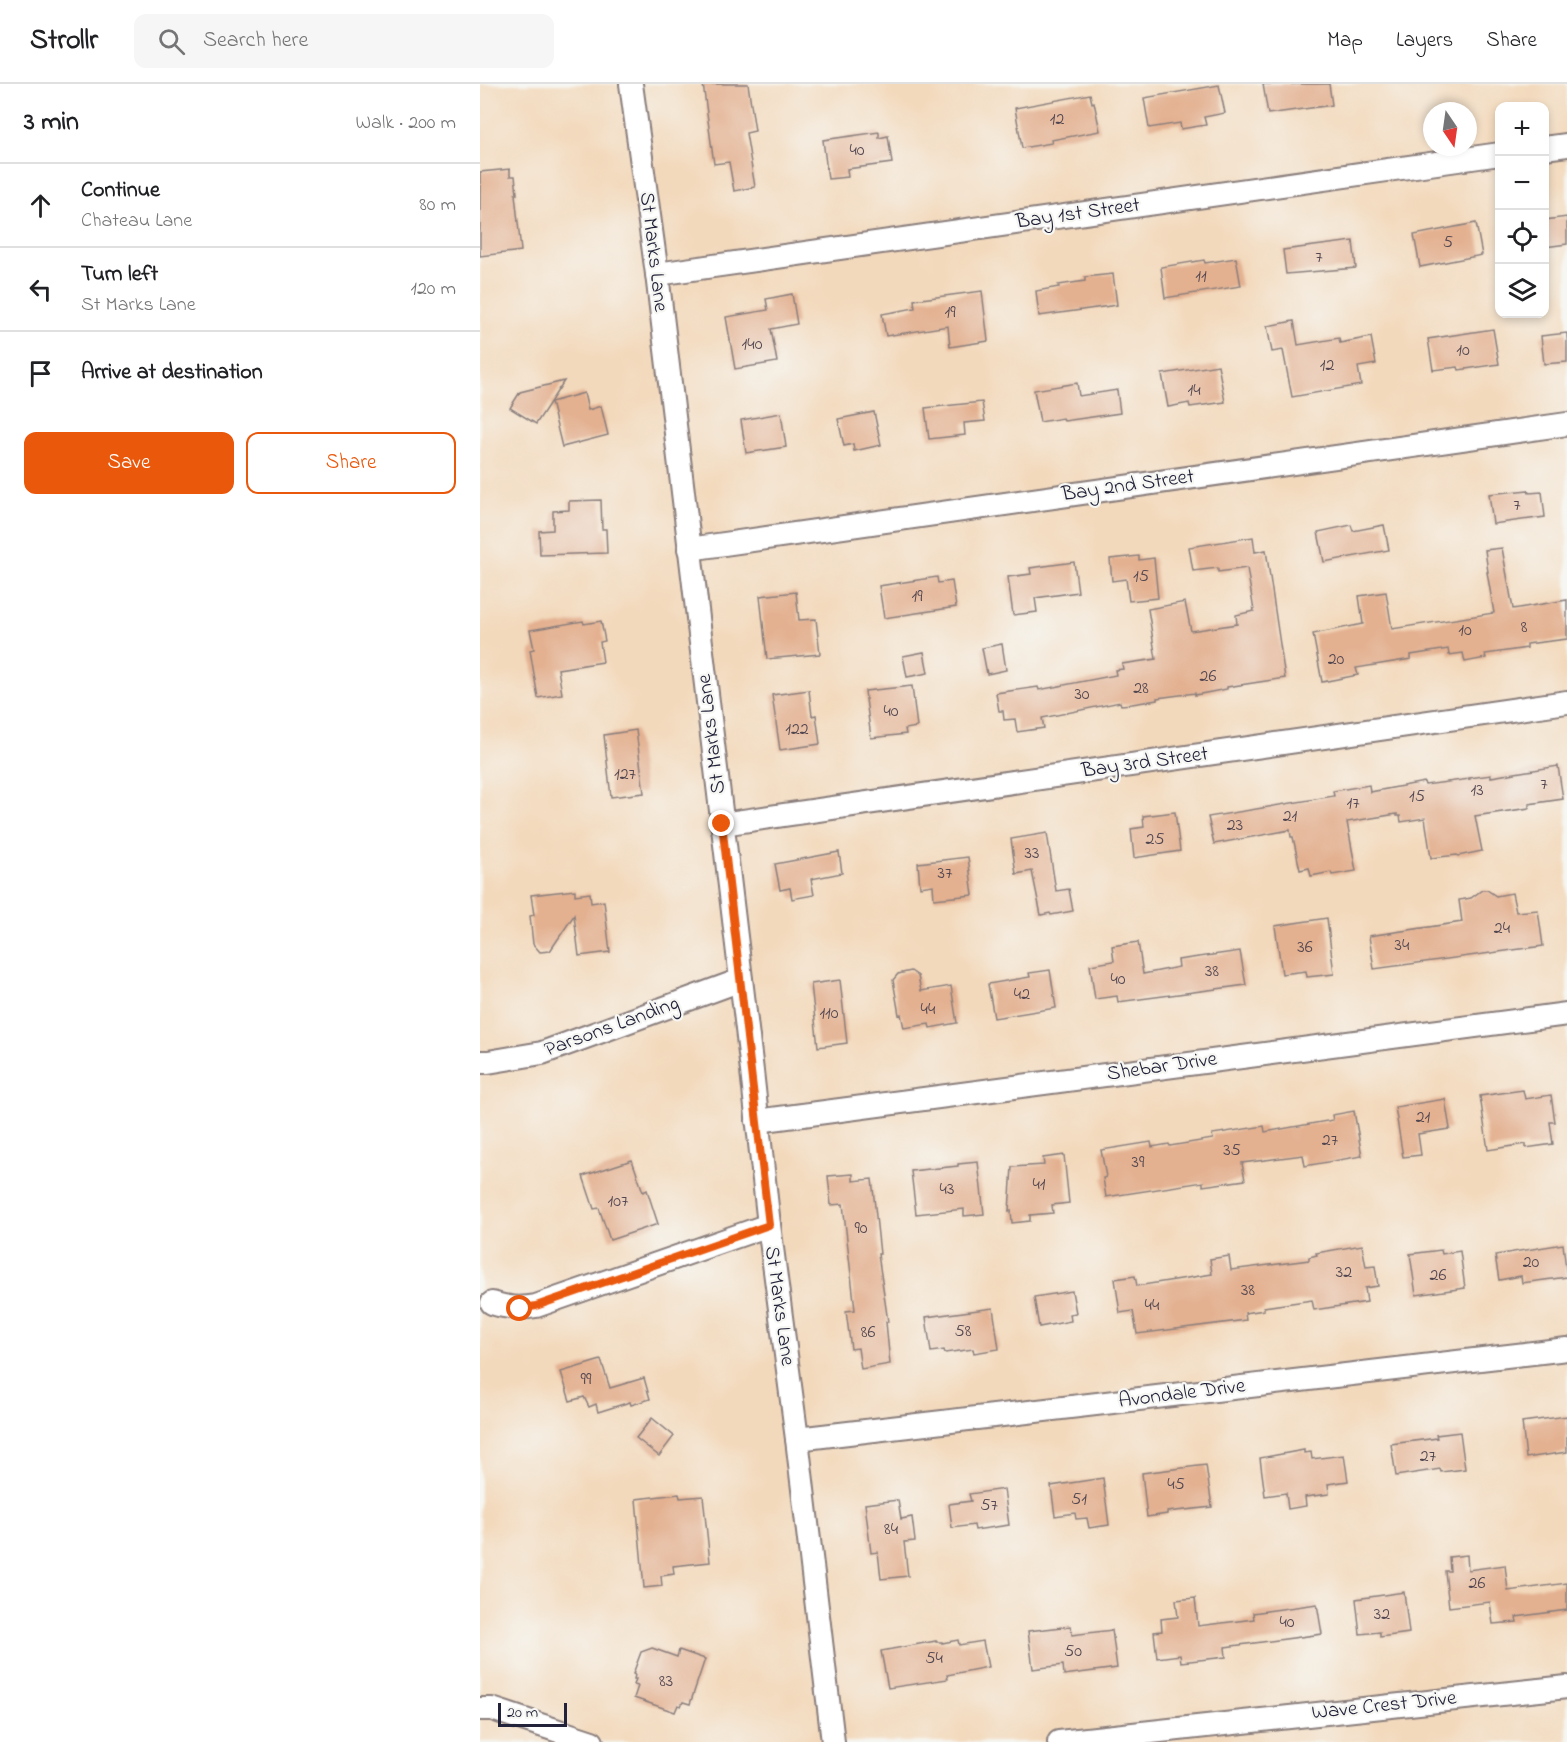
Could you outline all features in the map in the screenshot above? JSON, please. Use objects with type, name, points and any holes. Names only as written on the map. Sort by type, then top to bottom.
[{"type":"street","name":"St Marks Lane","points":[[631,84],[657,274],[769,1225],[833,1742]]},
{"type":"street","points":[[1549,147],[1567,144]]},
{"type":"street","name":"Bay 1st Street","points":[[657,274],[1495,155]]},
{"type":"street","name":"Bay 2nd Street","points":[[689,549],[1567,424]]},
{"type":"street","name":"Bay 3rd Street","points":[[722,824],[1567,702]]},
{"type":"street","name":"Parsons Landing","points":[[480,1062],[542,1053],[741,980]]},
{"type":"street","name":"Shebar Drive","points":[[758,1121],[1567,1014]]},
{"type":"street","points":[[492,1304],[520,1309],[536,1306],[769,1225]]},
{"type":"street","name":"Avondale Drive","points":[[797,1439],[1567,1349]]},
{"type":"street","name":"Wave Crest Drive","points":[[1059,1742],[1567,1686]]},
{"type":"street","points":[[480,1708],[492,1709],[592,1742]]},
{"type":"building","points":[[703,84],[748,84],[755,131],[746,133],[755,187],[734,191],[729,162],[714,164]]},
{"type":"building","points":[[1263,84],[1329,84],[1332,105],[1268,114]]},
{"type":"building","points":[[1219,85],[1225,113],[1204,117],[1206,125],[1181,129],[1180,123],[1149,128],[1144,98]]},
{"type":"building","points":[[1090,94],[1100,131],[1022,148],[1015,108]]},
{"type":"building","points":[[879,132],[879,138],[888,136],[892,163],[847,169],[848,177],[828,179],[823,140]]},
{"type":"building","points":[[510,169],[510,176],[515,176],[521,251],[480,256],[480,172]]},
{"type":"building","points":[[1567,217],[1567,244],[1549,246],[1549,219]]},
{"type":"building","points":[[1476,223],[1482,255],[1420,267],[1414,235]]},
{"type":"building","points":[[1353,241],[1356,268],[1286,274],[1283,250]]},
{"type":"building","points":[[1236,258],[1241,286],[1165,298],[1161,267],[1204,260],[1205,263]]},
{"type":"building","points":[[1113,274],[1117,305],[1039,316],[1036,291],[1085,281],[1085,277]]},
{"type":"building","points":[[982,291],[988,341],[950,347],[948,326],[886,336],[882,314],[915,308],[914,300]]},
{"type":"building","points":[[792,294],[797,324],[771,329],[777,362],[735,369],[726,317],[768,310],[766,299]]},
{"type":"building","points":[[1294,321],[1298,345],[1339,338],[1340,343],[1371,337],[1376,364],[1358,367],[1361,385],[1292,397],[1283,350],[1272,352],[1267,326]]},
{"type":"building","points":[[1493,329],[1499,364],[1459,370],[1458,367],[1433,370],[1428,339]]},
{"type":"building","points":[[1567,333],[1567,362],[1544,364],[1541,336]]},
{"type":"building","points":[[1218,365],[1225,402],[1190,407],[1189,403],[1168,407],[1162,374]]},
{"type":"building","points":[[564,381],[536,424],[510,408],[520,392]]},
{"type":"building","points":[[1077,383],[1079,396],[1117,390],[1120,413],[1040,422],[1034,390]]},
{"type":"building","points":[[584,393],[588,410],[601,406],[608,435],[562,447],[551,402]]},
{"type":"building","points":[[982,402],[985,421],[964,423],[965,435],[929,439],[925,408]]},
{"type":"building","points":[[874,412],[881,445],[854,451],[853,444],[844,446],[838,419]]},
{"type":"building","points":[[781,413],[786,447],[746,453],[741,420]]},
{"type":"building","points":[[1528,490],[1529,493],[1542,492],[1545,517],[1493,524],[1489,494]]},
{"type":"building","points":[[601,500],[602,529],[606,529],[607,553],[540,555],[539,531],[553,530],[553,511],[569,510],[569,501]]},
{"type":"building","points":[[1351,525],[1353,531],[1384,525],[1389,550],[1324,562],[1318,532]]},
{"type":"building","points":[[1253,537],[1255,552],[1266,550],[1285,678],[1227,687],[1227,689],[1195,695],[1195,693],[1157,698],[1157,700],[1132,704],[1121,705],[1120,702],[1042,718],[1044,728],[1017,732],[1015,719],[1004,720],[1003,711],[999,711],[996,693],[1038,687],[1039,690],[1116,675],[1115,670],[1123,669],[1122,664],[1156,659],[1148,609],[1185,602],[1191,631],[1237,624],[1236,615],[1254,611],[1247,568],[1218,572],[1218,568],[1193,571],[1189,547]]},
{"type":"building","points":[[1502,548],[1513,609],[1567,600],[1567,639],[1527,644],[1527,648],[1485,654],[1486,658],[1465,662],[1463,653],[1449,655],[1448,649],[1411,655],[1411,659],[1356,668],[1358,675],[1322,682],[1313,634],[1363,624],[1359,596],[1386,592],[1392,629],[1494,613],[1485,550]]},
{"type":"building","points":[[1139,556],[1139,560],[1154,558],[1158,598],[1129,601],[1126,579],[1112,581],[1110,559]]},
{"type":"building","points":[[1074,562],[1078,592],[1035,598],[1037,612],[1013,615],[1008,577],[1031,574],[1030,568]]},
{"type":"building","points":[[937,577],[938,583],[952,581],[956,607],[884,618],[879,586]]},
{"type":"building","points":[[796,592],[799,620],[816,619],[820,654],[767,659],[760,596]]},
{"type":"building","points":[[583,621],[584,624],[601,621],[605,641],[600,642],[603,662],[558,669],[562,694],[538,698],[530,650],[534,649],[530,630]]},
{"type":"building","points":[[1002,644],[1006,670],[987,674],[982,648]]},
{"type":"building","points":[[924,652],[928,673],[907,677],[903,656]]},
{"type":"building","points":[[912,686],[917,727],[905,729],[906,734],[871,738],[865,691]]},
{"type":"building","points":[[809,690],[812,716],[816,715],[820,744],[780,750],[772,695]]},
{"type":"building","points":[[636,730],[644,793],[611,797],[604,735]]},
{"type":"building","points":[[1558,766],[1563,799],[1529,804],[1529,808],[1475,816],[1482,851],[1431,858],[1425,818],[1401,822],[1397,814],[1347,822],[1356,871],[1332,875],[1331,872],[1311,876],[1309,868],[1300,870],[1290,830],[1214,844],[1208,817],[1334,796],[1333,791],[1369,785],[1370,792],[1424,782],[1425,785]]},
{"type":"building","points":[[1175,812],[1180,851],[1134,858],[1131,829],[1144,827],[1143,816]]},
{"type":"building","points":[[1047,833],[1056,891],[1069,889],[1073,911],[1041,915],[1032,871],[1016,874],[1011,839]]},
{"type":"building","points":[[839,852],[842,873],[811,879],[814,895],[792,899],[790,888],[780,890],[775,864]]},
{"type":"building","points":[[968,857],[973,895],[934,899],[933,885],[920,887],[918,863]]},
{"type":"building","points":[[575,890],[575,895],[590,893],[591,903],[604,901],[610,952],[579,956],[574,915],[550,951],[540,952],[533,944],[530,916],[534,915],[531,895]]},
{"type":"building","points":[[1482,890],[1487,890],[1496,896],[1512,893],[1516,912],[1538,910],[1543,946],[1374,969],[1369,936],[1462,922],[1459,900],[1471,898]]},
{"type":"building","points":[[1327,918],[1334,974],[1307,977],[1306,971],[1282,974],[1275,926]]},
{"type":"building","points":[[1138,942],[1143,974],[1179,967],[1178,960],[1240,951],[1246,985],[1118,1002],[1117,996],[1095,999],[1090,965],[1114,961],[1112,946]]},
{"type":"building","points":[[1050,970],[1056,1008],[994,1018],[988,984],[1030,977],[1029,973]]},
{"type":"building","points":[[911,971],[918,976],[921,991],[951,986],[957,1023],[930,1028],[929,1024],[904,1028],[901,1014],[899,1015],[893,980],[898,974]]},
{"type":"building","points":[[840,980],[847,1043],[818,1047],[811,984]]},
{"type":"building","points":[[1523,1090],[1525,1099],[1551,1095],[1555,1122],[1550,1122],[1553,1144],[1526,1148],[1526,1144],[1488,1150],[1480,1096]]},
{"type":"building","points":[[1445,1099],[1450,1129],[1418,1134],[1421,1155],[1403,1157],[1395,1107]]},
{"type":"building","points":[[1354,1111],[1362,1156],[1305,1166],[1303,1155],[1242,1163],[1245,1180],[1203,1186],[1203,1182],[1106,1197],[1103,1178],[1106,1177],[1101,1150],[1151,1142],[1152,1147],[1169,1144],[1170,1146],[1213,1139],[1212,1134],[1264,1126],[1265,1132],[1333,1120],[1332,1115]]},
{"type":"building","points":[[1064,1155],[1069,1203],[1052,1205],[1053,1213],[1030,1215],[1030,1221],[1012,1223],[1011,1210],[1009,1211],[1012,1167],[1044,1165],[1043,1158]]},
{"type":"building","points":[[632,1160],[643,1192],[647,1190],[658,1224],[610,1240],[599,1208],[594,1209],[583,1176]]},
{"type":"building","points":[[978,1162],[984,1214],[964,1216],[964,1209],[916,1214],[911,1171]]},
{"type":"building","points":[[853,1174],[853,1181],[872,1179],[880,1254],[878,1254],[888,1322],[886,1322],[890,1364],[861,1369],[858,1348],[851,1349],[846,1311],[855,1310],[843,1204],[831,1205],[828,1176]]},
{"type":"building","points":[[1563,1244],[1567,1277],[1522,1283],[1521,1276],[1499,1280],[1495,1255]]},
{"type":"building","points":[[1362,1245],[1366,1267],[1375,1266],[1378,1286],[1365,1288],[1367,1302],[1314,1310],[1312,1300],[1264,1307],[1264,1310],[1245,1313],[1246,1320],[1137,1334],[1133,1311],[1120,1313],[1115,1279],[1135,1276],[1137,1286],[1212,1274],[1210,1259],[1229,1256],[1231,1270],[1309,1260],[1309,1257],[1317,1255],[1316,1253]]},
{"type":"building","points":[[1441,1250],[1442,1254],[1460,1251],[1465,1288],[1416,1295],[1410,1254]]},
{"type":"building","points":[[1072,1291],[1076,1313],[1070,1314],[1071,1321],[1039,1327],[1034,1297]]},
{"type":"building","points":[[993,1308],[999,1349],[974,1353],[973,1349],[945,1353],[944,1350],[931,1352],[926,1317]]},
{"type":"building","points":[[601,1360],[610,1388],[644,1378],[650,1399],[631,1405],[630,1402],[598,1412],[596,1404],[589,1407],[584,1397],[570,1401],[561,1372]]},
{"type":"building","points":[[1567,1416],[1567,1452],[1526,1458],[1522,1422]]},
{"type":"building","points":[[652,1418],[674,1436],[659,1456],[636,1438]]},
{"type":"building","points":[[1460,1432],[1465,1469],[1441,1472],[1440,1469],[1396,1476],[1391,1444],[1437,1438],[1436,1435]]},
{"type":"building","points":[[1304,1450],[1304,1453],[1311,1452],[1312,1459],[1344,1455],[1348,1481],[1328,1484],[1329,1494],[1305,1497],[1306,1506],[1288,1509],[1286,1493],[1265,1496],[1260,1458]]},
{"type":"building","points":[[1206,1465],[1212,1507],[1167,1512],[1167,1514],[1147,1517],[1142,1473]]},
{"type":"building","points":[[1103,1478],[1109,1525],[1089,1528],[1087,1518],[1076,1519],[1075,1513],[1055,1516],[1051,1486]]},
{"type":"building","points":[[1004,1489],[1009,1525],[975,1530],[974,1525],[952,1528],[949,1504],[971,1501],[969,1494]]},
{"type":"building","points":[[679,1494],[680,1498],[703,1496],[710,1562],[673,1566],[674,1574],[661,1576],[662,1586],[644,1588],[636,1499]]},
{"type":"building","points":[[898,1500],[901,1519],[912,1517],[915,1541],[904,1542],[908,1576],[881,1579],[878,1552],[871,1553],[865,1504]]},
{"type":"building","points":[[1467,1555],[1468,1570],[1505,1565],[1508,1591],[1567,1583],[1567,1610],[1516,1617],[1517,1622],[1493,1624],[1490,1602],[1449,1607],[1445,1571],[1450,1571],[1449,1557]]},
{"type":"building","points":[[1404,1592],[1409,1633],[1380,1637],[1380,1632],[1360,1634],[1356,1599]]},
{"type":"building","points":[[1195,1598],[1198,1626],[1254,1619],[1253,1613],[1317,1604],[1322,1634],[1225,1647],[1226,1657],[1181,1662],[1180,1655],[1157,1658],[1154,1632],[1162,1631],[1161,1619],[1178,1617],[1176,1600]]},
{"type":"building","points":[[1071,1626],[1072,1635],[1112,1630],[1117,1668],[1064,1675],[1063,1665],[1033,1669],[1028,1631]]},
{"type":"building","points":[[958,1640],[959,1645],[983,1641],[988,1667],[947,1675],[948,1679],[888,1688],[881,1651],[936,1641],[942,1643]]},
{"type":"building","points":[[652,1648],[677,1657],[679,1650],[705,1659],[690,1704],[683,1702],[681,1706],[678,1705],[675,1712],[634,1698],[638,1686],[634,1685],[636,1679],[633,1674],[641,1652]]},
{"type":"route","points":[[520,1309],[536,1306],[769,1225],[722,824]]}]
